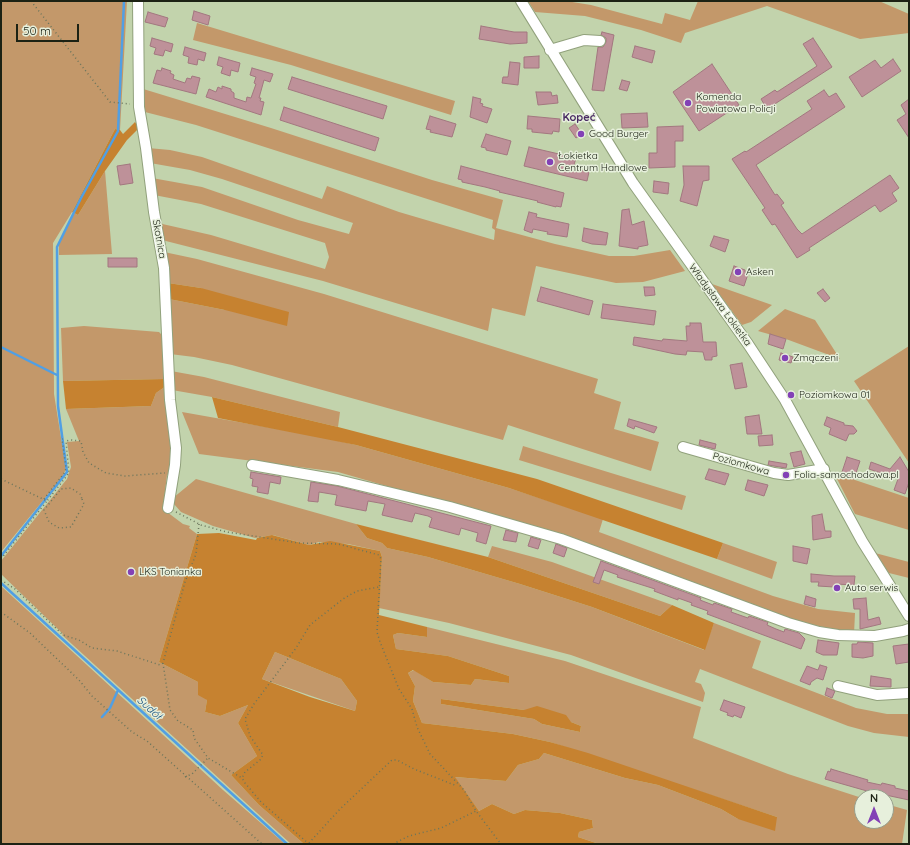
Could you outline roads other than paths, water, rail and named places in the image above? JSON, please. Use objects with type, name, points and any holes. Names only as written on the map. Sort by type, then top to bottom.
[{"type":"street","name":"Skotnica","points":[[138,1],[139,104],[154,212],[164,268],[170,400],[176,448],[168,508]]},
{"type":"street","name":"Władysława Łokietka","points":[[521,1],[550,50],[634,183],[771,377],[824,469],[862,541],[909,616]]},
{"type":"street","points":[[550,50],[584,40],[600,41]]},
{"type":"street","name":"Poziomkowa","points":[[683,447],[774,474],[804,474],[824,469]]},
{"type":"street","points":[[252,465],[338,480],[450,507],[561,539],[788,623],[819,632],[864,636],[890,634],[909,629]]},
{"type":"street","points":[[838,686],[877,695],[909,693]]},
{"type":"waterway","points":[[1,556],[67,472],[58,406],[57,247],[81,198],[118,131],[124,1]]},
{"type":"waterway","points":[[1,347],[57,375]]},
{"type":"waterway","name":"Sudół","points":[[1,583],[287,844]]},
{"type":"waterway","points":[[102,717],[110,708],[118,690]]},
{"type":"place","name":"Komenda Powiatowa Policji","points":[[688,103]]},
{"type":"place","name":"Good Burger","points":[[581,134]]},
{"type":"place","name":"Łokietka Centrum Handlowe","points":[[550,162]]},
{"type":"place","name":"Asken","points":[[738,272]]},
{"type":"place","name":"Zmączeni","points":[[785,358]]},
{"type":"place","name":"Poziomkowa 01","points":[[791,395]]},
{"type":"place","name":"Folia-samochodowa.pl","points":[[786,475]]},
{"type":"place","name":"LKS Tonianka","points":[[131,572]]},
{"type":"place","name":"Auto serwis","points":[[837,588]]},
{"type":"district","name":"Kopeć","points":[[579,118]]}]
